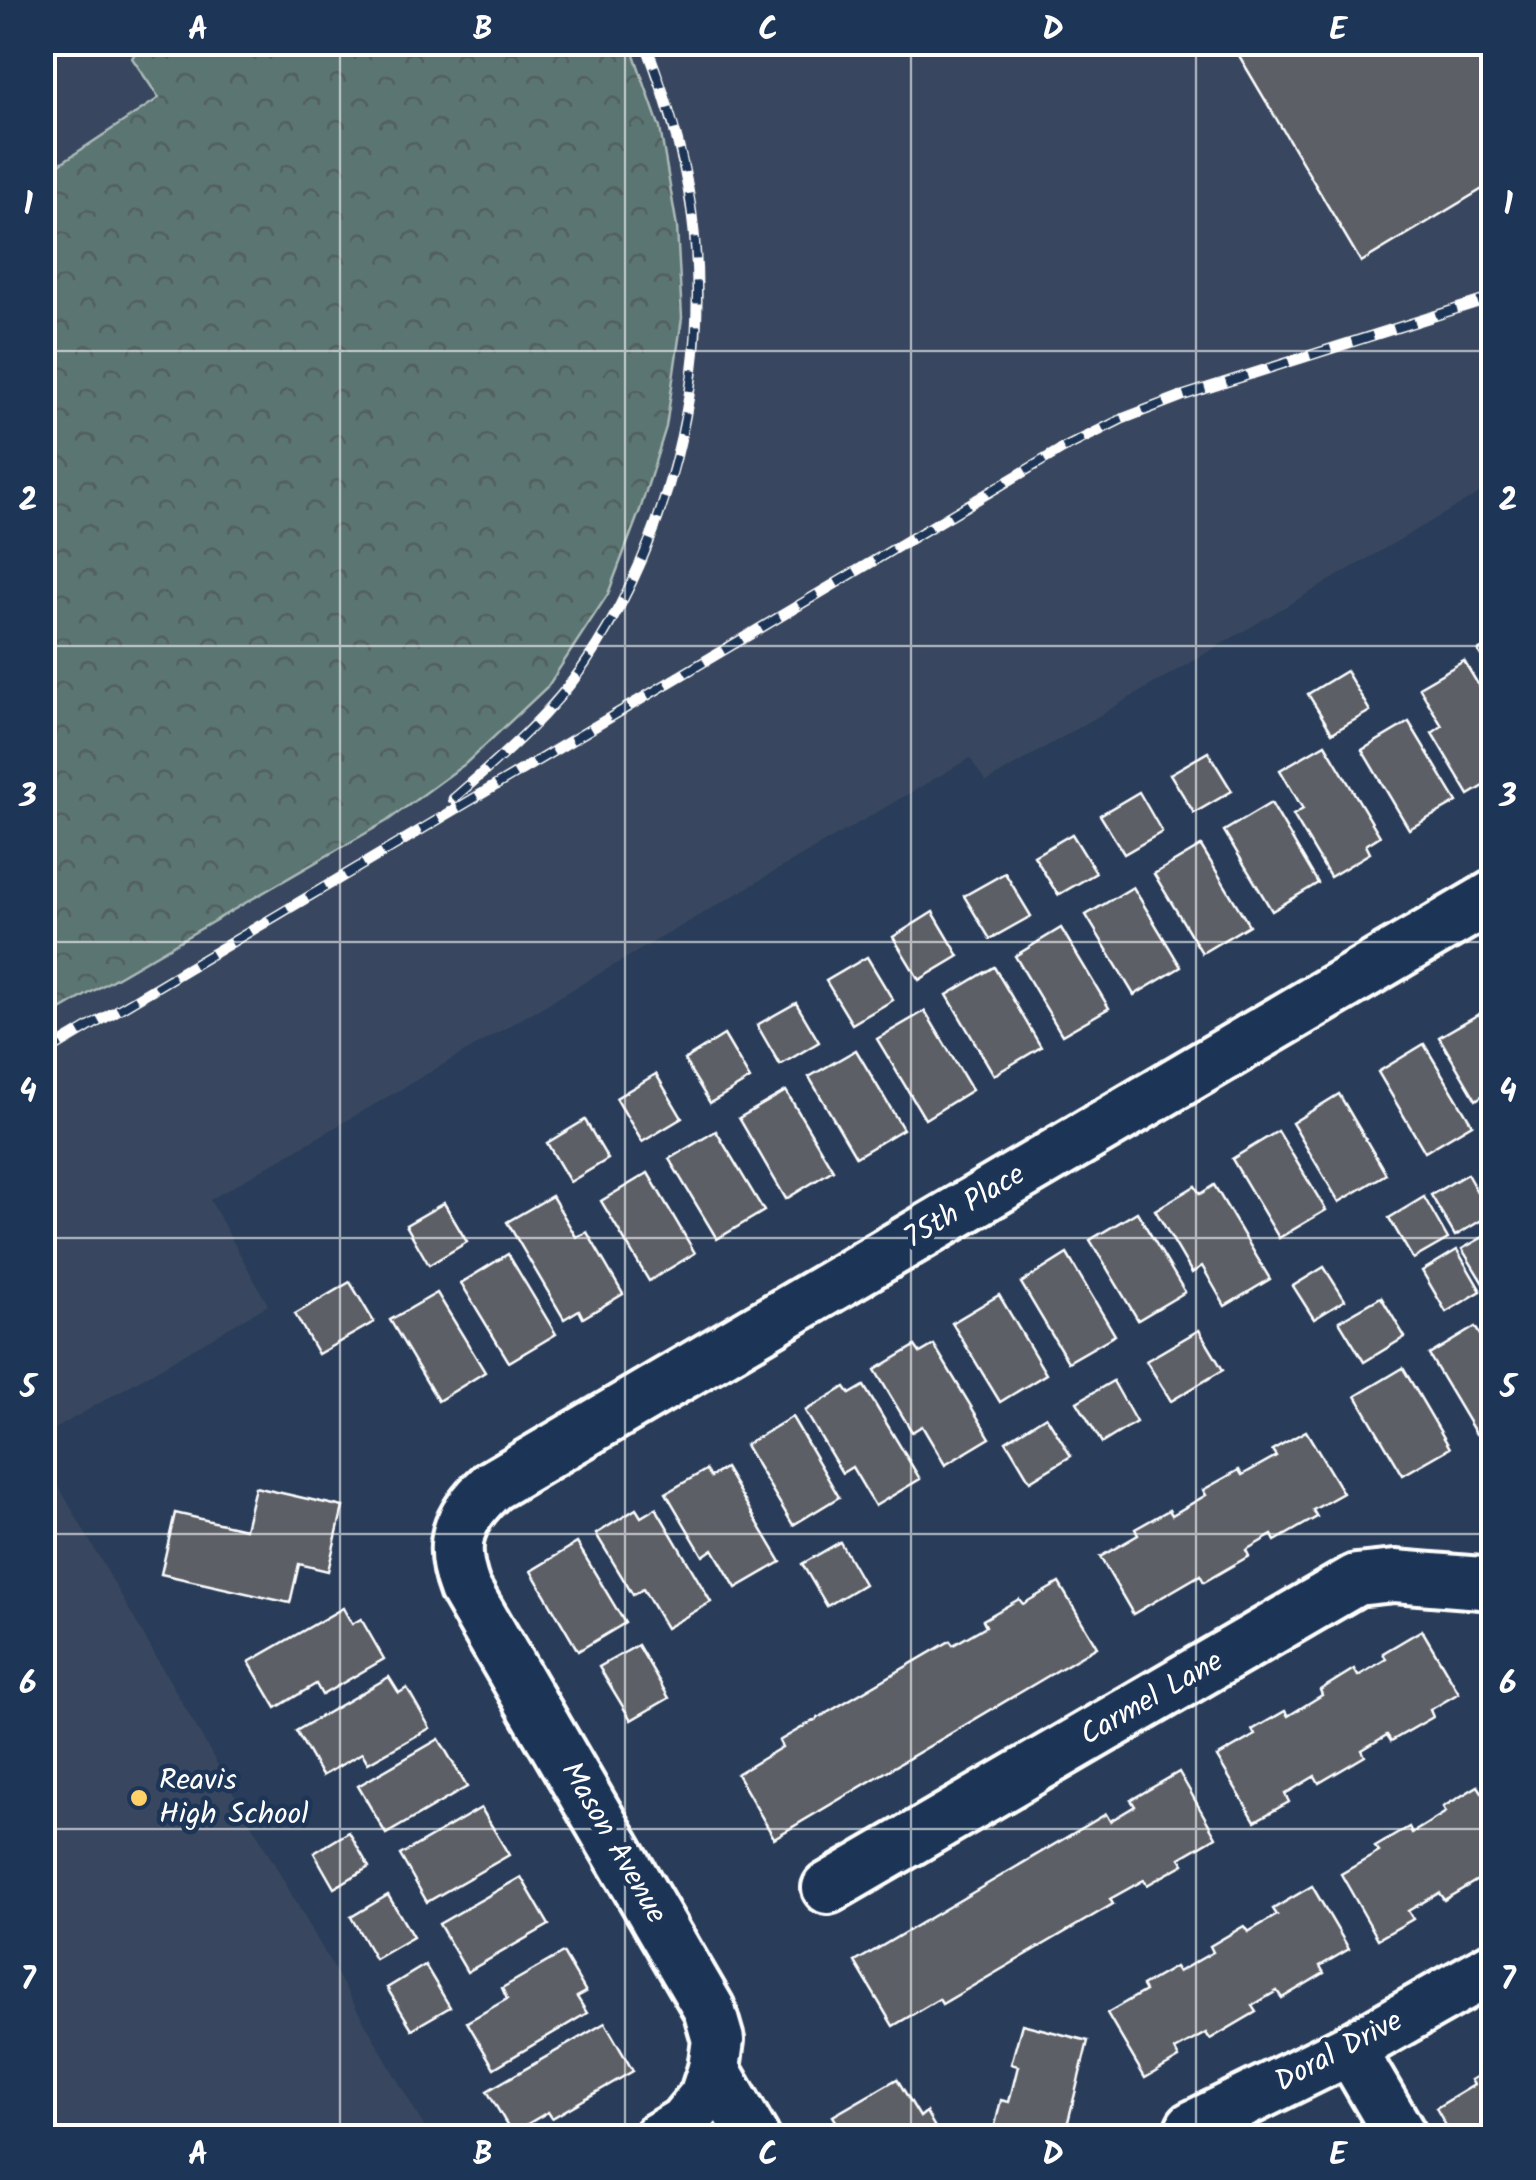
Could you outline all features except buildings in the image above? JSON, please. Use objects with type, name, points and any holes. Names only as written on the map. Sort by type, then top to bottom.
[{"type":"street","name":"75th Place","points":[[457,1538],[473,1503],[492,1486],[1494,896]]},
{"type":"street","name":"Mason Avenue","points":[[457,1538],[457,1569],[465,1588],[710,2009],[718,2040],[705,2096],[683,2122],[658,2138]]},
{"type":"street","name":"Carmel Lane","points":[[828,1888],[1356,1580],[1395,1576],[1494,1584]]},
{"type":"street","name":"Doral Drive","points":[[1186,2138],[1192,2126],[1350,2049],[1494,1967]]},
{"type":"street","points":[[1350,2049],[1402,2138]]},
{"type":"street","points":[[714,2069],[754,2138]]},
{"type":"shaded area","points":[[43,43],[1493,43],[1493,485],[986,782],[970,758],[210,1200],[268,1305],[48,1433],[43,1445]]},
{"type":"shaded area","name":"Reavis High School","points":[[43,1459],[430,2137],[43,2137]]},
{"type":"green space","points":[[142,42],[630,43],[660,128],[677,227],[682,318],[666,427],[640,510],[608,594],[548,686],[465,764],[387,821],[43,1020],[43,175],[159,98],[132,58]]},
{"type":"railway","points":[[453,799],[540,719],[585,664],[639,565],[676,457],[695,345],[694,232],[676,136],[645,42]]},
{"type":"railway","points":[[42,1055],[1062,449],[1122,419],[1182,396],[1494,297]]},
{"type":"place","name":"Reavis High School","points":[[139,1798]]}]
